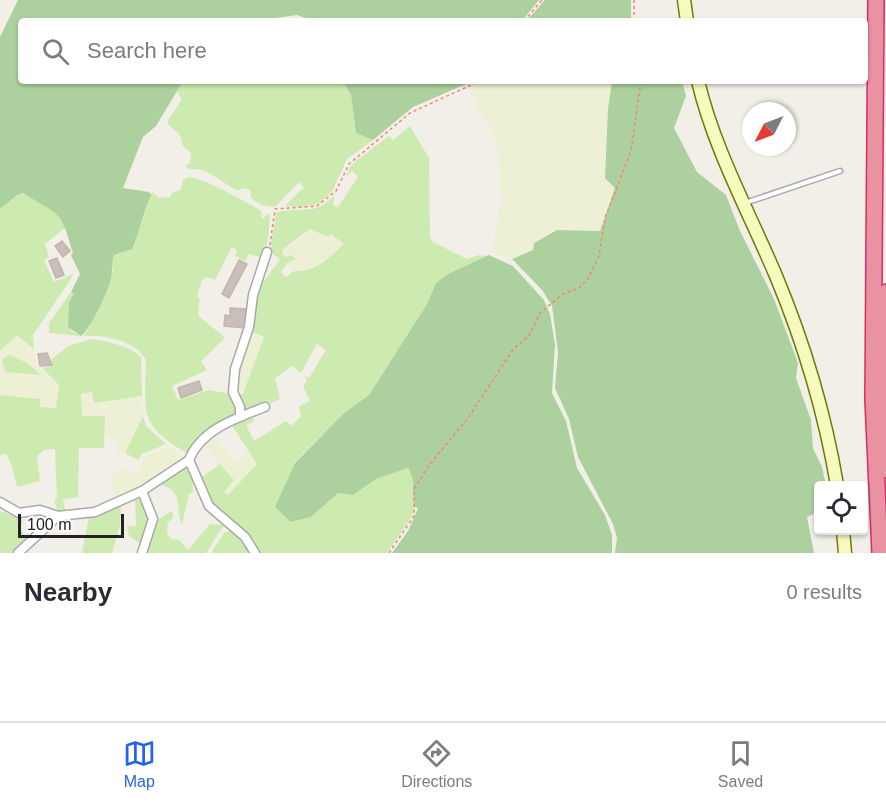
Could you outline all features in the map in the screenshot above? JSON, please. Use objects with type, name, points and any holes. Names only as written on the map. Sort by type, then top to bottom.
[{"type":"highway","points":[[876,0],[873,400],[880,553]]},
{"type":"highway","points":[[886,291],[886,470]]},
{"type":"main road","points":[[684,0],[687,18]]},
{"type":"main road","points":[[699,84],[714,133],[795,326],[820,403],[836,481]]},
{"type":"main road","points":[[843,535],[845,553]]},
{"type":"street","points":[[240,417],[240,407],[233,392],[235,369],[249,327],[253,295],[267,252]]},
{"type":"street","points":[[0,502],[19,513],[39,510],[58,516],[94,512],[142,491],[189,460],[199,442],[240,417],[265,407]]},
{"type":"street","points":[[189,460],[209,506],[245,537],[255,553]]},
{"type":"street","points":[[142,491],[153,519],[142,553]]},
{"type":"street","points":[[18,553],[58,516]]},
{"type":"lane","points":[[744,203],[840,171]]},
{"type":"path","points":[[527,18],[542,0]]},
{"type":"path","points":[[633,0],[634,18]]},
{"type":"path","points":[[267,252],[275,209],[317,206],[336,191],[349,164],[410,112],[473,84]]},
{"type":"path","points":[[389,553],[414,516],[414,489],[430,464],[468,418],[514,348],[528,337],[540,313],[563,294],[579,288],[588,279],[599,256],[605,218],[631,151],[640,84]]},
{"type":"green space","points":[[18,0],[539,0],[524,18],[306,18],[297,15],[274,18],[18,18],[18,84],[181,84],[156,126],[143,137],[123,188],[149,192],[151,195],[132,249],[114,255],[107,292],[85,333],[81,336],[68,327],[69,302],[74,294],[71,292],[80,274],[71,255],[73,253],[61,221],[52,211],[23,193],[0,209],[0,37]]},
{"type":"green space","points":[[545,0],[631,0],[631,18],[529,18]]},
{"type":"green space","points":[[181,84],[345,84],[351,95],[356,133],[373,140],[347,159],[332,192],[318,204],[299,207],[285,206],[304,187],[299,182],[275,207],[261,205],[251,198],[250,190],[243,188],[238,191],[214,175],[201,170],[187,169],[186,165],[190,163],[191,153],[182,145],[181,137],[167,122],[182,99],[177,92]]},
{"type":"green space","points":[[345,84],[466,84],[413,107],[373,140],[356,133],[351,95]]},
{"type":"green space","points":[[482,84],[612,84],[605,162],[615,188],[600,231],[566,229],[550,232],[534,243],[533,250],[512,259],[492,251],[502,198],[497,145],[486,120],[476,110],[479,107],[470,92]]},
{"type":"green space","points":[[612,84],[683,84],[686,96],[674,128],[697,172],[726,195],[740,231],[774,299],[798,363],[796,378],[811,420],[813,448],[822,467],[825,481],[814,481],[814,514],[807,517],[814,553],[615,553],[617,538],[613,524],[578,457],[569,419],[555,388],[558,352],[552,306],[542,290],[512,259],[533,250],[534,243],[557,230],[600,231],[615,188],[605,178],[608,109]]},
{"type":"green space","points":[[410,126],[429,158],[430,237],[433,242],[467,259],[479,255],[487,256],[452,276],[437,288],[369,395],[344,413],[295,462],[291,522],[311,517],[338,493],[353,495],[376,479],[408,468],[411,472],[415,507],[413,515],[387,553],[257,553],[212,505],[202,477],[220,464],[234,480],[224,492],[228,495],[257,464],[231,424],[251,416],[255,421],[246,425],[254,441],[286,421],[291,426],[301,416],[299,406],[310,401],[303,386],[307,381],[305,376],[309,378],[326,350],[317,344],[301,373],[292,366],[275,378],[280,399],[244,414],[237,394],[243,394],[264,337],[250,331],[254,309],[258,293],[280,260],[270,251],[276,213],[319,207],[335,195],[333,205],[338,207],[358,177],[352,171],[345,179],[350,167],[389,136],[393,140]],"holes":[[[310,229],[328,237],[331,234],[344,244],[315,267],[293,271],[286,277],[281,272],[287,263],[296,259],[292,255],[285,257],[282,250]]]},
{"type":"green space","points":[[188,177],[215,186],[246,202],[261,211],[262,219],[270,213],[268,241],[263,258],[249,254],[245,261],[235,256],[237,251],[231,248],[215,280],[207,277],[202,280],[197,296],[200,299],[198,314],[225,338],[201,361],[207,370],[172,386],[178,400],[209,390],[230,394],[238,408],[237,415],[188,454],[172,444],[152,426],[146,406],[146,360],[142,353],[119,340],[100,336],[83,336],[89,328],[113,270],[111,264],[114,255],[127,251],[132,246],[152,192],[160,198],[170,197],[173,192],[181,190],[183,180]]},
{"type":"green space","points":[[23,193],[53,211],[66,227],[45,244],[49,257],[44,260],[54,282],[73,274],[33,335],[34,349],[17,335],[0,351],[0,209]]},
{"type":"green space","points":[[310,229],[327,237],[331,234],[345,244],[325,261],[306,272],[293,271],[286,263],[296,259],[285,257],[282,250],[297,241]]},
{"type":"green space","points":[[489,255],[513,266],[544,300],[550,314],[555,345],[552,393],[566,421],[577,468],[605,515],[612,535],[612,553],[392,553],[408,531],[418,508],[415,507],[412,476],[408,468],[376,479],[353,495],[338,493],[311,517],[291,522],[275,507],[295,463],[344,413],[369,395],[427,304],[436,283],[448,274]]},
{"type":"green space","points":[[71,292],[74,294],[69,302],[71,331],[81,336],[49,333],[49,323]]},
{"type":"green space","points":[[250,331],[263,339],[243,394],[237,394],[236,378]]},
{"type":"green space","points":[[18,335],[34,349],[38,367],[59,385],[56,408],[40,407],[39,399],[0,395],[0,351]]},
{"type":"green space","points":[[91,339],[118,345],[141,357],[142,396],[94,403],[92,392],[81,394],[82,416],[105,416],[104,448],[79,448],[78,497],[63,499],[66,513],[59,515],[54,500],[57,499],[55,449],[44,450],[37,456],[40,481],[17,487],[12,466],[6,454],[0,455],[0,395],[40,399],[40,407],[56,408],[59,385],[42,368],[52,366],[51,360],[68,346]]},
{"type":"green space","points":[[9,355],[27,363],[41,375],[5,372],[2,360]]},
{"type":"green space","points":[[93,391],[94,403],[142,396],[143,416],[124,455],[115,452],[118,441],[106,437],[105,416],[82,416],[81,394]]},
{"type":"green space","points":[[143,416],[146,426],[166,444],[142,454],[138,460],[125,453]]},
{"type":"green space","points":[[213,435],[236,461],[249,451],[256,458],[257,464],[228,495],[224,492],[234,480],[202,442]]},
{"type":"green space","points":[[169,446],[185,458],[144,489],[116,499],[111,473],[118,473],[120,468],[138,472],[144,457]]},
{"type":"green space","points":[[185,466],[192,467],[193,493],[189,493],[182,525],[176,496],[167,487],[158,484]]},
{"type":"green space","points":[[135,497],[143,503],[151,519],[142,545],[129,536],[127,526],[136,526]]},
{"type":"green space","points":[[121,502],[120,525],[112,553],[82,553],[89,516]]},
{"type":"green space","points":[[0,511],[23,520],[20,529],[30,541],[13,553],[0,553]]},
{"type":"green space","points":[[172,511],[173,518],[168,522],[167,532],[171,539],[179,540],[188,550],[210,524],[224,525],[206,553],[144,553],[159,519]]},
{"type":"green space","points":[[234,531],[252,553],[211,553],[224,533]]},
{"type":"building","points":[[62,241],[70,251],[63,257],[55,246]]},
{"type":"building","points":[[57,258],[64,275],[56,278],[49,261]]},
{"type":"building","points":[[239,260],[247,264],[229,298],[222,294]]},
{"type":"building","points":[[230,308],[246,309],[245,328],[224,326],[225,315],[230,316]]},
{"type":"building","points":[[47,353],[52,365],[40,366],[38,354]]},
{"type":"building","points":[[199,381],[202,390],[181,398],[178,388]]}]
